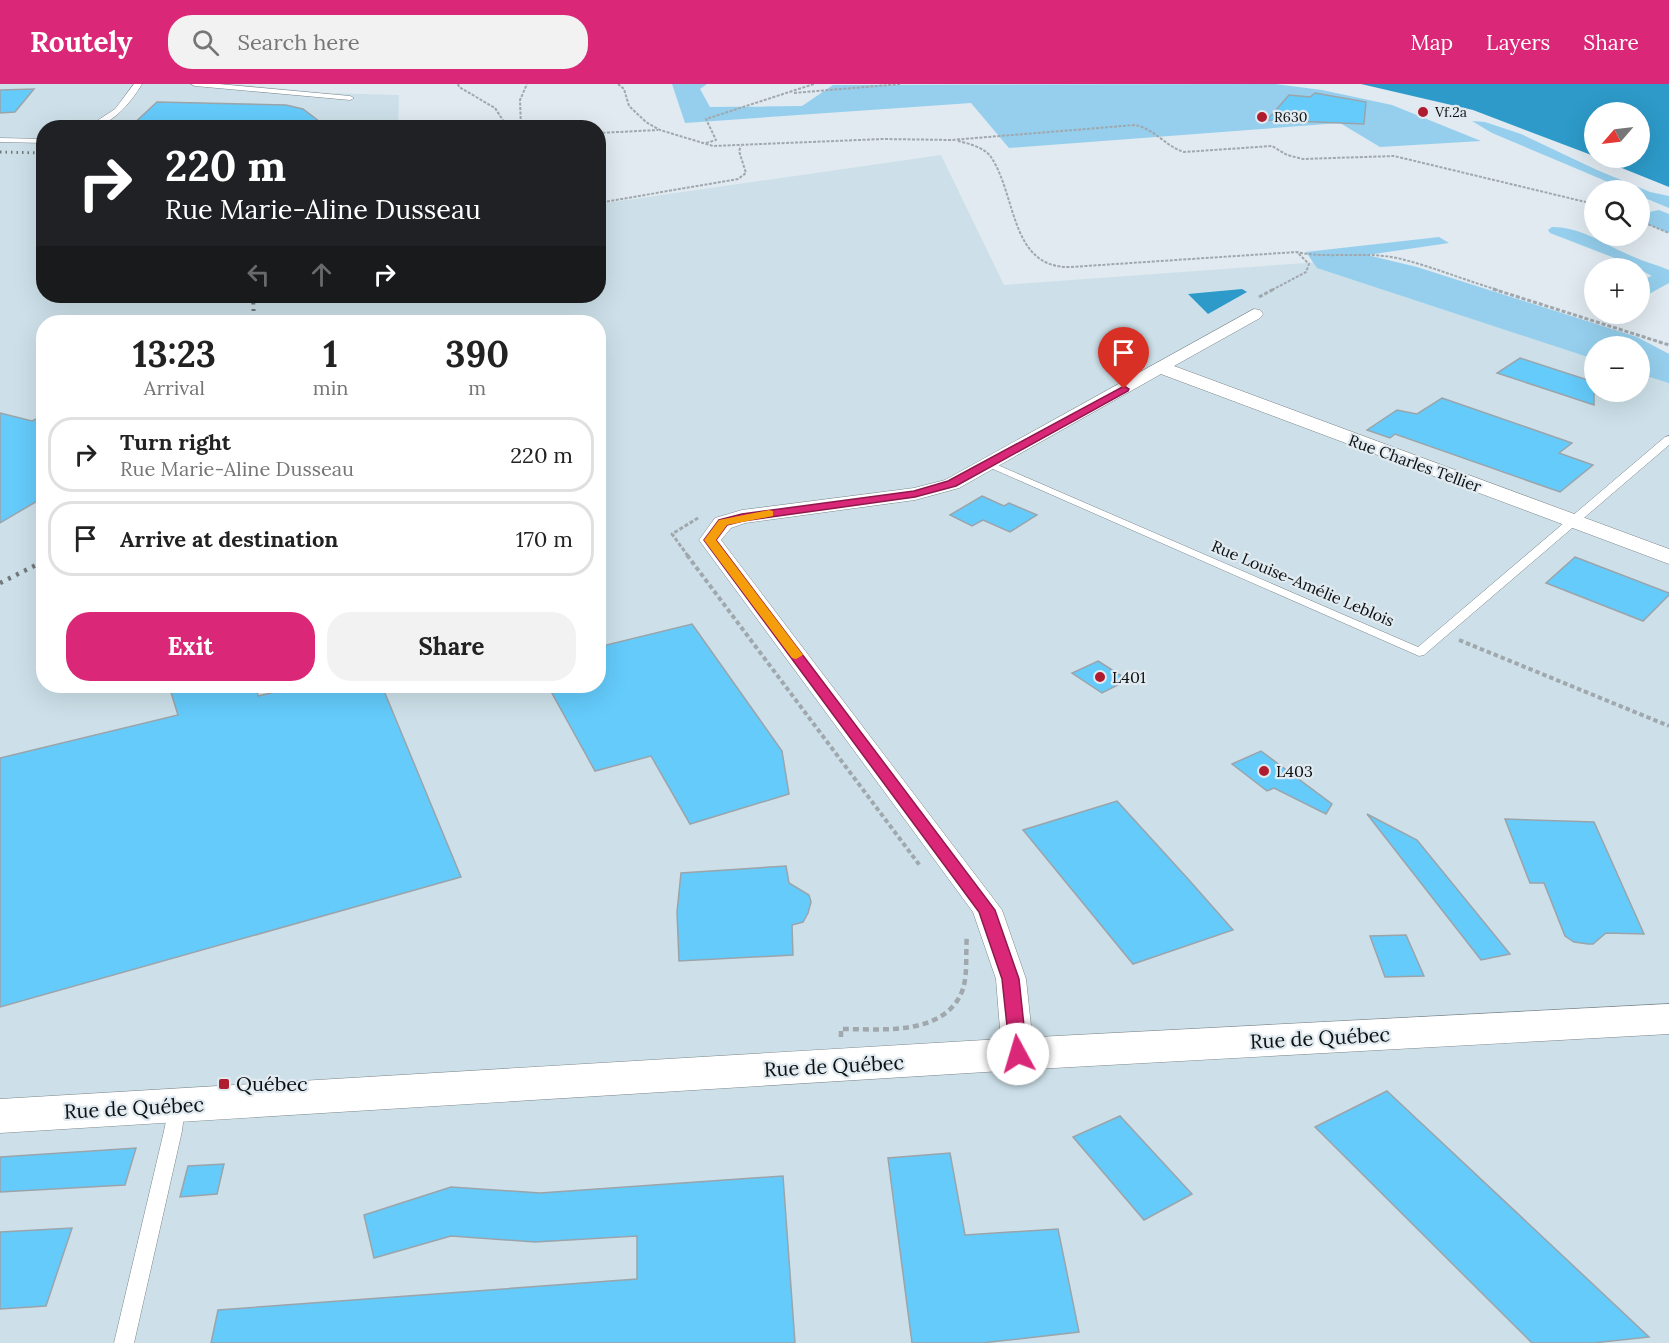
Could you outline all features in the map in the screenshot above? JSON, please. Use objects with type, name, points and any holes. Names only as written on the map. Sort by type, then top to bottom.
[{"type":"street","points":[[1018,1054],[1011,979],[987,910],[710,540],[723,523],[742,517],[915,494],[952,484],[1254,314]]},
{"type":"street","name":"Rue Charles Tellier","points":[[1161,368],[1669,557]]},
{"type":"street","name":"Rue de Québec","points":[[0,1116],[1018,1054],[1669,1019]]},
{"type":"lane","points":[[104,120],[130,99],[139,84]]},
{"type":"lane","points":[[195,84],[350,98]]},
{"type":"lane","points":[[0,140],[36,141]]},
{"type":"lane","points":[[1573,521],[1669,439]]},
{"type":"lane","name":"Rue Louise-Amélie Leblois","points":[[988,465],[1419,652],[1573,521]]},
{"type":"lane","points":[[124,1343],[173,1131],[176,1106]]},
{"type":"path","points":[[458,84],[459,87],[489,102],[504,115],[506,120]]},
{"type":"path","points":[[520,120],[518,107],[521,91],[527,84]]},
{"type":"path","points":[[618,84],[624,89],[629,106],[646,123],[700,143],[741,146],[883,139],[951,140],[1135,124],[1148,126],[1173,150],[1184,152],[1272,146],[1287,155],[1303,159],[1394,156],[1584,202]]},
{"type":"path","points":[[624,89],[627,84]]},
{"type":"path","points":[[700,143],[716,140],[706,119],[814,84]]},
{"type":"path","points":[[784,93],[901,84]]},
{"type":"path","points":[[606,133],[660,130]]},
{"type":"path","points":[[951,140],[968,143],[990,155],[1029,251],[1036,260],[1050,266],[1071,267],[1296,252],[1311,255],[1343,253],[1396,258],[1669,345]]},
{"type":"path","points":[[606,202],[738,179],[746,173],[740,151],[741,146]]},
{"type":"path","points":[[1650,225],[1669,233]]},
{"type":"path","points":[[742,517],[709,511],[672,534],[861,790],[925,872]]},
{"type":"path","points":[[843,1065],[841,1029],[917,1026],[944,1017],[961,995],[968,927]]},
{"type":"shaded area","points":[[0,84],[234,84],[328,93],[399,95],[398,120],[36,120],[36,303],[606,303],[606,203],[941,155],[1004,285],[1333,261],[1584,343],[1584,402],[1650,402],[1650,362],[1669,368],[1669,1343],[0,1343]]},
{"type":"shaded area","points":[[672,84],[707,84],[700,89],[710,107],[802,106],[833,85],[1275,84],[1322,90],[1392,105],[1481,141],[1380,147],[1340,123],[1009,148],[971,103],[685,123]]},
{"type":"shaded area","points":[[1361,84],[1669,84],[1669,187],[1622,168],[1650,168],[1650,102],[1584,102],[1584,152],[1473,110]]},
{"type":"shaded area","points":[[1472,121],[1485,122],[1521,134],[1584,164],[1584,168],[1593,168],[1621,180],[1603,180],[1492,133]]},
{"type":"shaded area","points":[[1650,192],[1669,196],[1669,208],[1650,200]]},
{"type":"shaded area","points":[[1659,210],[1669,214],[1669,233],[1650,225],[1650,212]]},
{"type":"shaded area","points":[[1552,227],[1574,230],[1584,234],[1584,246],[1610,246],[1637,258],[1615,258],[1550,233],[1548,230]]},
{"type":"shaded area","points":[[1439,237],[1449,243],[1367,255],[1417,267],[1584,320],[1584,324],[1596,324],[1634,336],[1584,336],[1584,356],[1317,268],[1306,252]]},
{"type":"shaded area","points":[[1650,263],[1669,270],[1669,283],[1650,293],[1650,277],[1652,276],[1650,275]]},
{"type":"shaded area","points":[[1242,289],[1247,292],[1208,314],[1188,294]]},
{"type":"shaded area","points":[[1650,344],[1669,354],[1669,383],[1650,377]]},
{"type":"building","points":[[34,89],[15,112],[0,113],[0,90]]},
{"type":"building","points":[[1315,93],[1366,102],[1364,124],[1267,120],[1289,95],[1310,97]]},
{"type":"building","points":[[157,102],[286,105],[303,109],[317,120],[138,120]]},
{"type":"building","points":[[1520,358],[1584,379],[1584,402],[1497,373]]},
{"type":"building","points":[[1442,398],[1572,443],[1559,453],[1593,465],[1560,492],[1395,434],[1390,438],[1367,430],[1397,410],[1417,414]]},
{"type":"building","points":[[0,413],[32,421],[36,419],[36,502],[0,523]]},
{"type":"building","points":[[982,496],[1004,506],[1009,503],[1037,515],[1010,532],[983,520],[972,526],[950,515]]},
{"type":"building","points":[[1575,557],[1669,593],[1669,595],[1643,621],[1546,583]]},
{"type":"building","points":[[692,624],[782,751],[789,794],[690,824],[651,756],[595,771],[552,693],[606,693],[606,645]]},
{"type":"building","name":"L401","points":[[1098,661],[1128,680],[1102,693],[1072,673]]},
{"type":"building","points":[[171,693],[258,693],[258,696],[271,693],[385,693],[461,877],[0,1007],[0,758],[178,715]]},
{"type":"building","points":[[1261,751],[1332,804],[1326,814],[1274,788],[1267,791],[1232,764]]},
{"type":"building","points":[[1117,801],[1233,930],[1133,964],[1023,830]]},
{"type":"building","points":[[1367,814],[1417,840],[1510,954],[1481,960]]},
{"type":"building","points":[[1505,819],[1594,822],[1644,934],[1606,933],[1593,944],[1574,942],[1565,936],[1544,883],[1530,883]]},
{"type":"building","points":[[786,866],[789,883],[809,895],[811,902],[803,922],[792,925],[793,955],[679,961],[677,912],[681,873]]},
{"type":"building","points":[[1406,935],[1424,976],[1385,977],[1370,936]]},
{"type":"building","points":[[1387,1091],[1649,1337],[1593,1343],[1532,1343],[1315,1127]]},
{"type":"building","points":[[1120,1116],[1192,1194],[1144,1220],[1073,1137]]},
{"type":"building","points":[[136,1148],[125,1185],[0,1192],[0,1157]]},
{"type":"building","points":[[950,1153],[965,1235],[1058,1229],[1079,1332],[982,1343],[912,1343],[888,1158]]},
{"type":"building","points":[[224,1164],[217,1194],[180,1197],[188,1166]]},
{"type":"building","points":[[783,1176],[795,1343],[211,1343],[218,1310],[637,1279],[637,1236],[535,1242],[451,1236],[374,1258],[364,1215],[451,1187],[540,1193]]},
{"type":"building","points":[[72,1228],[46,1306],[0,1309],[0,1232]]},
{"type":"railway","points":[[0,152],[36,153]]},
{"type":"railway","points":[[253,303],[254,315]]},
{"type":"railway","points":[[0,583],[36,565]]},
{"type":"slow traffic","points":[[769,514],[742,517],[723,523],[710,540],[796,655]]},
{"type":"place","name":"Vf.2a","points":[[1423,112]]},
{"type":"place","name":"R630","points":[[1262,117]]},
{"type":"place","name":"L401","points":[[1100,677]]},
{"type":"place","name":"L403","points":[[1264,771]]},
{"type":"place","name":"Québec","points":[[224,1084]]},
{"type":"route","points":[[1018,1054],[1011,979],[987,910],[710,540],[723,523],[742,517],[915,494],[952,484],[1124,389]]}]
